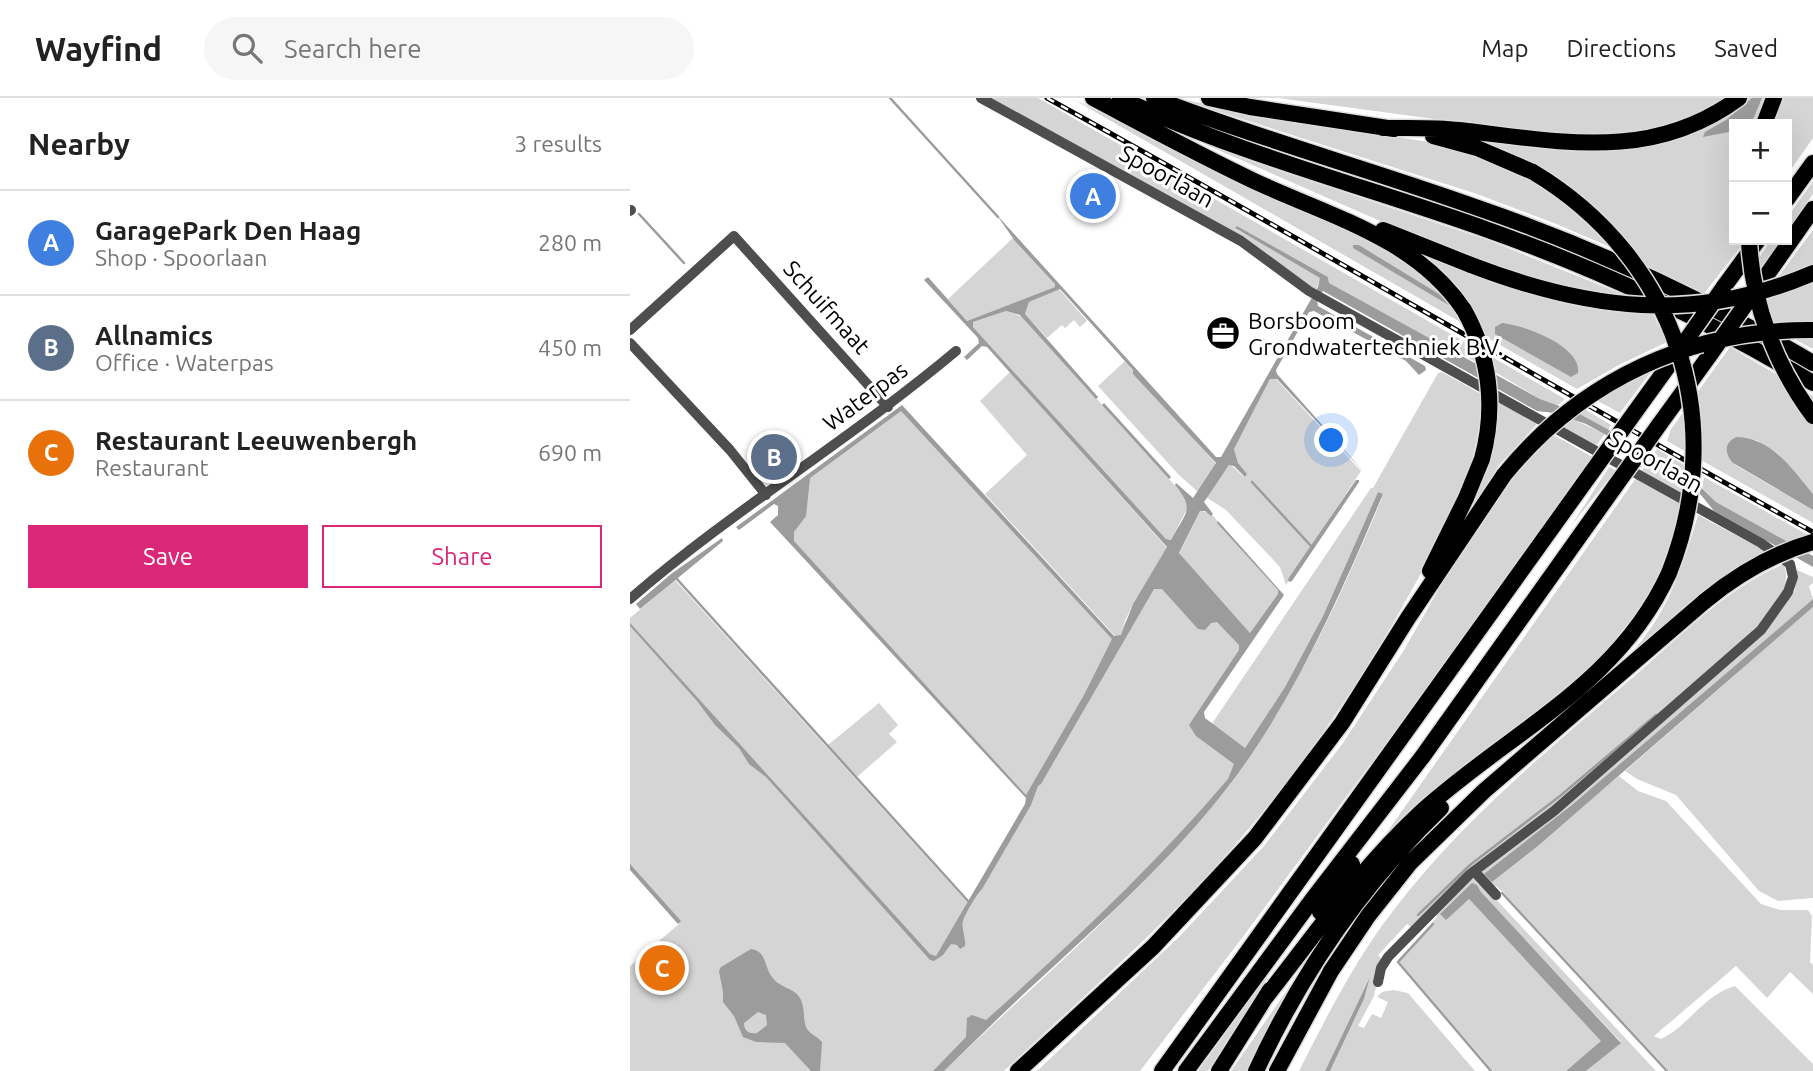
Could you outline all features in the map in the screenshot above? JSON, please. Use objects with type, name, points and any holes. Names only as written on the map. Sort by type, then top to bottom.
[{"type":"highway","points":[[1093,98],[1240,174],[1403,250],[1434,274],[1455,298],[1476,335],[1488,377],[1489,420],[1482,459],[1408,618]]},
{"type":"highway","points":[[1120,98],[1234,145],[1450,216],[1563,259],[1675,309],[1813,383]]},
{"type":"highway","points":[[1154,98],[1248,133],[1449,198],[1557,237],[1681,292],[1813,363]]},
{"type":"highway","points":[[1209,98],[1470,145],[1533,172],[1566,193],[1624,249],[1653,291],[1677,345],[1690,395],[1694,455],[1688,514],[1669,573],[1646,617],[1618,652],[1587,681],[1457,780],[1392,841],[1355,882],[1265,998]]},
{"type":"highway","points":[[1383,128],[1454,130],[1572,143],[1629,143],[1693,125],[1739,98]]},
{"type":"highway","points":[[1767,119],[1774,98]]},
{"type":"highway","points":[[1792,192],[1813,163]]},
{"type":"highway","points":[[1291,198],[1403,237],[1514,281],[1564,296],[1593,301],[1655,306],[1697,304],[1749,294],[1813,273]]},
{"type":"highway","points":[[1219,1071],[1423,757],[1813,209]]},
{"type":"highway","points":[[1750,245],[1754,281],[1767,331],[1785,372],[1813,416]]},
{"type":"highway","points":[[1162,1071],[1754,245]]},
{"type":"highway","points":[[1018,1071],[1153,947],[1241,854],[1335,733],[1504,474],[1537,438],[1567,411],[1602,386],[1643,365],[1691,346],[1724,338],[1777,331],[1813,330]]},
{"type":"highway","points":[[1277,1071],[1331,971],[1368,916],[1410,863],[1435,837],[1494,782],[1705,601],[1735,578],[1767,559],[1813,542]]},
{"type":"highway","points":[[1256,1071],[1293,997],[1353,906],[1421,828],[1510,742]]},
{"type":"highway","points":[[1186,1071],[1312,900],[1423,757]]},
{"type":"highway","points":[[1151,1071],[1212,998]]},
{"type":"highway","points":[[1286,1071],[1309,1009]]},
{"type":"street","name":"Spoorlaan","points":[[981,98],[1241,241],[1309,290],[1761,543],[1790,564],[1793,577],[1788,592],[1761,630],[1554,811],[1474,871],[1388,957],[1381,968],[1378,982]]},
{"type":"street","name":"Schuifmaat","points":[[630,330],[734,236],[888,407]]},
{"type":"street","points":[[630,343],[730,450],[766,495]]},
{"type":"street","name":"Waterpas","points":[[630,599],[681,555],[888,407],[956,351]]},
{"type":"street","points":[[1474,871],[1496,895]]},
{"type":"shaded area","points":[[992,98],[1038,98],[1470,345],[1476,362],[1401,324],[1329,283],[1328,277],[1237,226],[1236,229],[1321,277],[1316,290]]},
{"type":"shaded area","points":[[1071,98],[1235,179],[1309,208],[1419,267],[1449,300],[1359,245],[1353,245],[1455,309],[1462,323]]},
{"type":"shaded area","points":[[1176,98],[1249,113],[1447,145],[1530,179],[1538,165],[1480,140],[1620,148],[1744,98],[1767,98],[1759,119],[1729,119],[1729,245],[1742,245],[1703,295],[1617,250],[1477,194]]},
{"type":"shaded area","points":[[1278,98],[1727,98],[1711,109],[1663,129],[1596,137],[1509,129]]},
{"type":"shaded area","points":[[1752,98],[1762,98],[1753,119],[1729,119],[1729,132],[1703,137],[1705,132],[1726,120]]},
{"type":"shaded area","points":[[1779,98],[1813,98],[1813,138],[1792,168],[1792,119],[1771,119]]},
{"type":"shaded area","points":[[1164,109],[1467,210],[1633,276],[1641,289],[1278,156]]},
{"type":"shaded area","points":[[1177,132],[1253,162],[1488,240],[1637,300],[1522,278],[1403,231]]},
{"type":"shaded area","points":[[1813,181],[1813,194],[1792,224],[1792,211]]},
{"type":"shaded area","points":[[996,214],[1216,457],[1221,457],[1318,287],[1320,278],[1235,228],[1237,226],[1328,277],[1329,283],[1540,399],[1578,413],[1671,464],[1686,473],[1716,502],[1813,556],[1813,567],[1714,511],[1701,495],[1677,474],[1586,424],[1563,414],[1537,411],[1323,291],[1317,299],[1318,306],[1425,366],[1426,370],[1419,375],[1406,361],[1314,311],[1309,312],[1276,370],[1277,374],[1364,472],[1277,379],[1270,379],[1234,449],[1238,463],[1247,474],[1245,477],[1234,466],[1229,465],[1204,502],[1213,514],[1211,516],[1200,511],[1179,553],[1250,633],[1278,594],[1278,590],[1218,521],[1284,595],[1204,712],[1205,718],[1245,748],[1285,687],[1323,616],[1378,492],[1383,494],[1307,660],[1251,755],[1179,845],[944,1071],[933,1071],[966,1037],[967,1018],[972,1015],[986,1020],[1018,991],[1141,873],[1228,779],[1234,764],[1196,736],[1189,725],[1239,650],[1239,645],[1217,622],[1211,623],[1205,630],[1198,629],[1162,589],[1154,589],[1038,786],[1031,805],[968,909],[963,924],[965,946],[960,949],[951,944],[943,955],[934,961],[930,960],[766,777],[749,764],[739,748],[715,725],[630,623],[930,954],[936,956],[1025,804],[1026,798],[770,522],[778,515],[778,506],[774,504],[739,530],[736,527],[902,405],[1114,636],[1121,635],[1133,604],[1167,547],[987,347],[982,346],[967,360],[964,357],[979,343],[978,338],[924,280],[928,277],[967,321],[1055,287],[1015,241]],"holes":[[[1060,289],[1133,370],[1133,374],[1216,463],[1193,498],[1176,483],[1187,506],[1171,540],[1166,539],[973,327],[973,322],[1006,311],[1020,315],[1096,399],[1098,397],[1025,314],[1029,302]],[[901,411],[1112,639],[1084,695],[1026,795],[794,541],[794,532],[806,516],[810,478]]]},
{"type":"shaded area","points":[[1813,230],[1813,349],[1753,317],[1775,281]]},
{"type":"shaded area","points":[[1014,237],[1055,287],[967,321],[948,299]]},
{"type":"shaded area","points":[[1353,245],[1359,245],[1449,300],[1455,309],[1353,248]]},
{"type":"shaded area","points":[[1768,245],[1777,245],[1757,273],[1756,262]]},
{"type":"shaded area","points":[[1431,258],[1513,288],[1568,304],[1624,313],[1653,314],[1667,342],[1577,389],[1486,337],[1465,299]]},
{"type":"shaded area","points":[[1059,289],[1087,321],[1080,327],[1074,320],[1065,328],[1062,325],[1047,338],[1025,314],[1029,302]]},
{"type":"shaded area","points":[[1006,311],[1023,317],[1188,500],[1188,507],[1171,540],[1166,539],[973,327],[973,322]]},
{"type":"shaded area","points":[[1502,323],[1536,333],[1561,346],[1577,363],[1578,373],[1571,377],[1495,334],[1495,327]]},
{"type":"shaded area","points":[[1730,347],[1813,396],[1813,494],[1777,453],[1756,440],[1727,452],[1737,466],[1813,510],[1813,523],[1667,441],[1671,429]]},
{"type":"shaded area","points":[[1492,357],[1565,399],[1557,406],[1540,399],[1495,372]]},
{"type":"shaded area","points":[[1125,361],[1216,464],[1198,492],[1178,474],[1098,386]]},
{"type":"shaded area","points":[[1654,368],[1620,413],[1596,400]]},
{"type":"shaded area","points":[[1010,372],[1167,548],[1122,627],[1170,553],[1250,640],[1200,715],[1244,761],[1138,882],[941,1071],[630,1071],[630,966],[680,923],[630,868],[630,618],[675,580],[968,903],[936,956],[930,954],[931,958],[938,957],[1028,804],[1028,798],[776,524],[786,493],[902,407],[1118,641],[1121,636],[1115,636],[985,494],[1027,455],[980,401]]},
{"type":"shaded area","points":[[1442,372],[1481,394],[1480,420],[1469,470],[1439,541],[1394,621],[1331,721],[1260,816],[1180,905],[1004,1071],[944,1071],[1144,881],[1205,813],[1249,755],[1270,724],[1323,629],[1383,494],[1378,492],[1323,616],[1285,687],[1245,748],[1211,725],[1373,488],[1438,373]]},
{"type":"shaded area","points":[[1270,379],[1276,379],[1361,471],[1286,585],[1280,567],[1226,510],[1206,497],[1230,464],[1244,477],[1247,475],[1238,463],[1234,449]]},
{"type":"shaded area","points":[[1498,401],[1538,423],[1499,465],[1464,522],[1486,470],[1495,432]]},
{"type":"shaded area","points":[[1104,403],[1171,477],[1169,479],[1102,405]]},
{"type":"shaded area","points":[[1583,408],[1611,425],[1608,430],[1578,413]]},
{"type":"shaded area","points":[[1570,418],[1605,434],[1596,446],[1560,426]]},
{"type":"shaded area","points":[[1552,434],[1596,459],[1242,938],[1140,1071],[1037,1071],[1180,936],[1264,846],[1343,743],[1404,650],[1455,561],[1517,470]]},
{"type":"shaded area","points":[[1737,437],[1761,443],[1780,456],[1813,494],[1813,510],[1733,463],[1727,448]]},
{"type":"shaded area","points":[[1657,449],[1686,466],[1686,473],[1653,454]]},
{"type":"shaded area","points":[[1650,459],[1685,479],[1682,498],[1641,472]]},
{"type":"shaded area","points":[[1609,467],[1616,470],[1571,526]]},
{"type":"shaded area","points":[[1704,477],[1808,535],[1786,542],[1716,502],[1702,488]]},
{"type":"shaded area","points":[[1636,478],[1682,505],[1657,577],[1630,627],[1587,673],[1359,872]]},
{"type":"shaded area","points":[[1356,480],[1359,482],[1289,582],[1288,579]]},
{"type":"shaded area","points":[[1200,511],[1209,513],[1216,519],[1278,590],[1278,594],[1250,633],[1179,554]]},
{"type":"shaded area","points":[[1698,515],[1766,551],[1727,574],[1621,663],[1643,639],[1671,592]]},
{"type":"shaded area","points":[[722,538],[723,541],[640,609],[636,604],[671,574]]},
{"type":"shaded area","points":[[1784,564],[1786,574],[1783,592],[1755,632],[1412,928],[1407,924],[1378,955],[1382,960],[1374,996],[1358,1026],[1364,1028],[1372,1014],[1381,1018],[1388,1002],[1377,997],[1382,992],[1393,990],[1408,993],[1475,1071],[1330,1071],[1364,999],[1370,977],[1325,1071],[1299,1071],[1366,949],[1419,878],[1447,847],[1537,760],[1704,615],[1743,586]]},
{"type":"shaded area","points":[[1797,570],[1813,577],[1813,583],[1809,586],[1813,599],[1573,804],[1485,874],[1492,882],[1619,776],[1638,791],[1666,801],[1761,904],[1780,910],[1808,910],[1812,916],[1810,962],[1813,965],[1813,994],[1790,972],[1767,998],[1736,966],[1654,1036],[1661,1039],[1671,1033],[1714,996],[1735,986],[1813,1064],[1813,1071],[1669,1071],[1503,892],[1496,886],[1491,887],[1481,870],[1772,623],[1795,590]]},
{"type":"shaded area","points":[[1813,599],[1813,607],[1539,845],[1492,882],[1484,874],[1573,804]]},
{"type":"shaded area","points":[[1813,607],[1813,898],[1778,901],[1759,891],[1676,795],[1637,779],[1625,771]]},
{"type":"shaded area","points":[[879,703],[898,725],[889,734],[897,742],[857,777],[828,745]]},
{"type":"shaded area","points":[[630,864],[681,921],[678,924],[630,870]]},
{"type":"shaded area","points":[[1474,878],[1656,1071],[1586,1071],[1621,1042],[1480,892],[1477,885],[1446,920],[1468,898],[1602,1041],[1566,1071],[1493,1071],[1398,960],[1437,917],[1437,912],[1467,881]]},
{"type":"shaded area","points":[[1472,883],[1477,885],[1621,1043],[1586,1071],[1566,1071],[1601,1041],[1469,899],[1446,920],[1440,914]]},
{"type":"shaded area","points":[[751,949],[760,953],[775,981],[795,993],[801,1000],[806,1027],[822,1042],[820,1071],[811,1071],[785,1043],[756,1042],[743,1037],[734,1016],[723,1002],[719,971],[721,967]],"holes":[[[758,1012],[766,1015],[767,1025],[757,1033],[746,1030],[744,1023]]]},
{"type":"shaded area","points":[[1276,964],[1208,1071],[1198,1071]]},
{"type":"shaded area","points":[[1370,977],[1364,999],[1330,1071],[1325,1071]]},
{"type":"shaded area","points":[[1292,983],[1296,986],[1254,1071],[1231,1071]]},
{"type":"waterway","points":[[890,98],[998,217]]},
{"type":"waterway","points":[[639,214],[684,263]]},
{"type":"waterway","points":[[1252,482],[1311,546]]},
{"type":"waterway","points":[[676,578],[968,901]]},
{"type":"waterway","points":[[1418,915],[1470,865],[1560,796],[1656,715]]},
{"type":"waterway","points":[[1502,893],[1667,1071]]},
{"type":"waterway","points":[[1433,924],[1398,962],[1491,1071]]},
{"type":"railway","points":[[1047,98],[1813,532]]},
{"type":"place","name":"GaragePark Den Haag","points":[[1093,196]]},
{"type":"place","name":"Borsboom Grondwatertechniek B.V.","points":[[1223,333]]},
{"type":"place","name":"Allnamics","points":[[774,457]]},
{"type":"place","name":"Restaurant Leeuwenbergh","points":[[662,968]]}]
